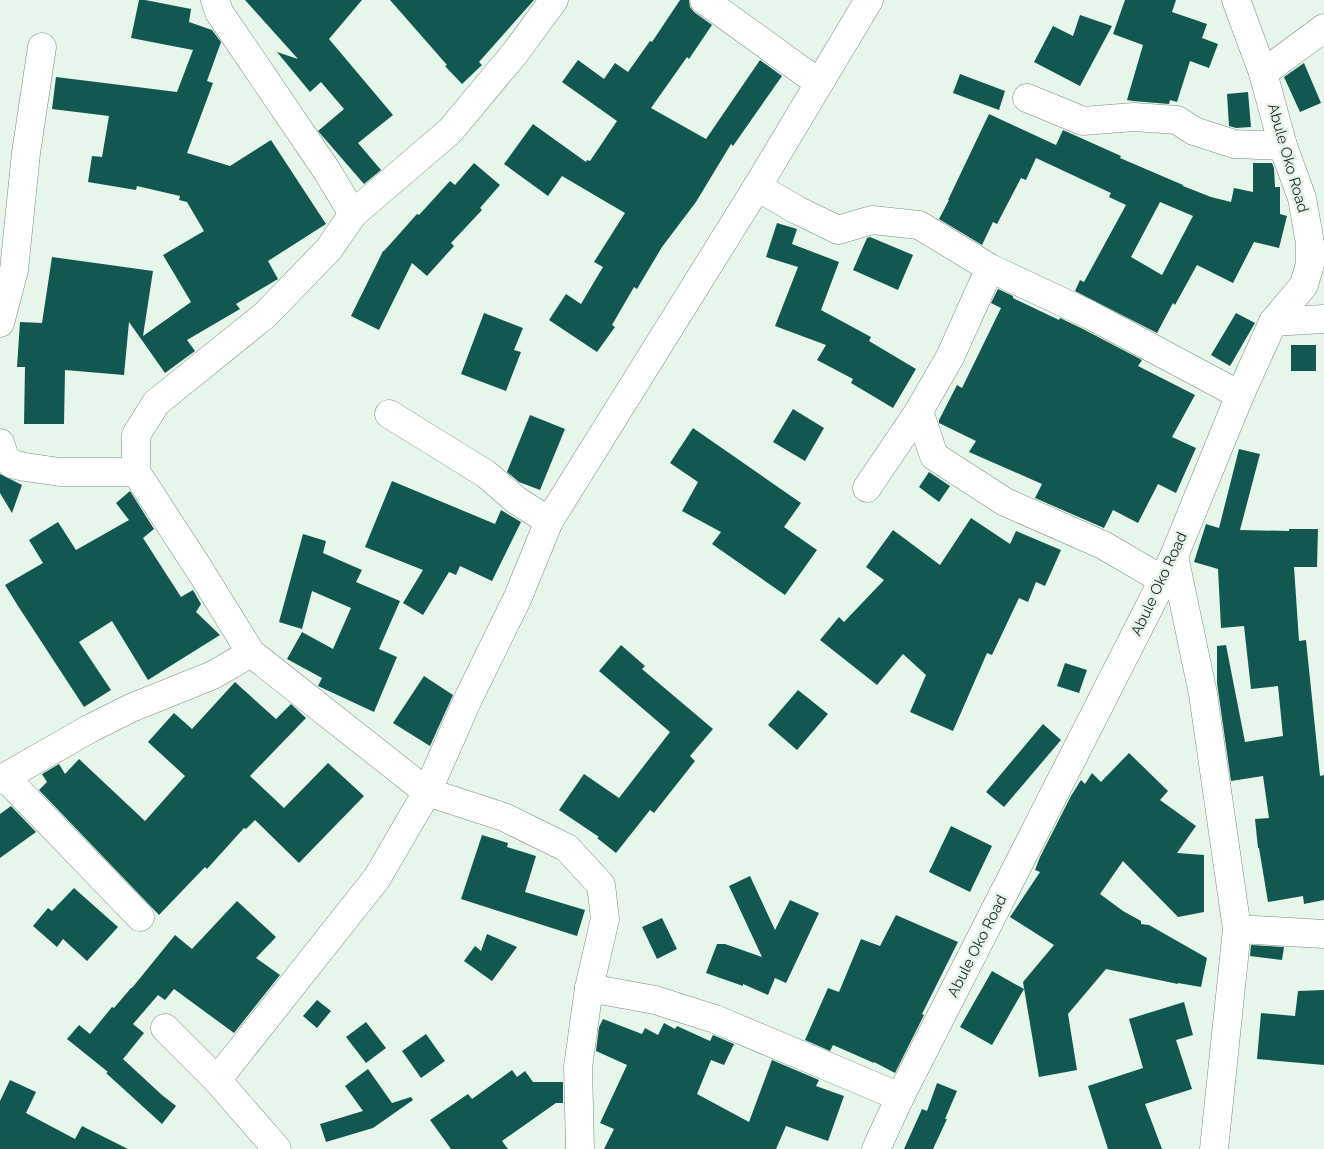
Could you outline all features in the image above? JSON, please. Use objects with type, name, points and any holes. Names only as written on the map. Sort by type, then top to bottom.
[{"type":"street","points":[[215,0],[219,12],[327,171],[352,214]]},
{"type":"street","points":[[554,0],[515,54],[450,131],[352,214],[330,249],[265,315],[156,403],[136,435],[136,472],[251,653],[427,792],[504,817],[567,848],[601,884],[605,919],[589,988],[578,1067],[580,1149]]},
{"type":"street","points":[[704,0],[820,83]]},
{"type":"street","points":[[218,1080],[377,878],[427,792],[469,697],[518,597],[549,520],[757,187],[869,0]]},
{"type":"street","name":"Abule Oko Road","points":[[876,1149],[900,1097],[1168,568],[1240,395],[1273,322],[1304,285],[1310,264],[1310,243],[1302,198],[1283,146],[1263,73],[1236,0]]},
{"type":"street","points":[[1263,73],[1324,28]]},
{"type":"street","points":[[0,323],[14,270],[26,153],[42,47]]},
{"type":"street","points":[[1028,98],[1083,121],[1134,117],[1177,120],[1194,131],[1234,144],[1283,146]]},
{"type":"street","points":[[757,187],[797,210],[838,230],[872,220],[919,226],[990,268],[1090,315],[1240,395]]},
{"type":"street","points":[[867,488],[920,411],[950,357],[990,268]]},
{"type":"street","points":[[1273,322],[1324,319]]},
{"type":"street","points":[[920,411],[934,456],[1005,502],[1103,545],[1168,568],[1204,694],[1237,929],[1214,1149]]},
{"type":"street","points":[[390,414],[486,474],[516,500],[549,520]]},
{"type":"street","points":[[0,442],[5,458],[12,464],[25,467],[60,472],[136,472]]},
{"type":"street","points":[[140,917],[3,778],[97,725],[131,708],[213,675],[251,653]]},
{"type":"street","points":[[1237,929],[1324,934]]},
{"type":"street","points":[[589,988],[655,1000],[715,1020],[900,1097]]},
{"type":"street","points":[[164,1028],[218,1080],[277,1149]]},
{"type":"building","points":[[139,0],[191,9],[189,22],[212,30],[221,42],[207,81],[213,83],[187,153],[230,166],[271,140],[326,224],[268,261],[278,279],[236,304],[240,309],[187,340],[195,351],[165,373],[129,322],[124,375],[65,370],[64,424],[24,424],[25,367],[17,367],[20,322],[42,323],[52,257],[153,271],[143,336],[191,302],[163,255],[204,231],[187,202],[179,200],[180,196],[137,186],[136,190],[88,182],[92,156],[102,157],[109,116],[52,109],[56,77],[177,92],[193,50],[131,38]]},
{"type":"building","points":[[245,0],[362,0],[329,39],[393,115],[358,143],[381,170],[364,184],[318,131],[344,109],[321,82],[310,92],[277,52],[298,59]]},
{"type":"building","points":[[390,0],[534,0],[479,62],[482,65],[462,84]]},
{"type":"building","points":[[680,0],[689,0],[690,7],[694,12],[712,25],[689,59],[687,57],[651,108],[706,139],[760,60],[782,76],[733,146],[731,144],[696,202],[662,247],[637,289],[634,287],[612,325],[615,327],[597,352],[549,320],[566,294],[581,304],[603,267],[594,262],[625,213],[562,176],[548,196],[504,164],[533,124],[586,162],[587,160],[590,161],[617,121],[562,82],[578,60],[604,79],[615,63],[628,72],[650,41],[652,42]]},
{"type":"building","points":[[1125,0],[1176,0],[1172,12],[1207,24],[1202,38],[1218,44],[1209,68],[1190,61],[1177,102],[1170,100],[1169,104],[1127,100],[1143,45],[1113,34]]},
{"type":"building","points":[[1080,15],[1112,26],[1080,86],[1034,62],[1053,26],[1073,36]]},
{"type":"building","points":[[1304,63],[1321,103],[1300,112],[1284,77]]},
{"type":"building","points":[[960,74],[1005,91],[999,110],[953,93]]},
{"type":"building","points":[[1248,92],[1251,127],[1236,128],[1229,126],[1227,94]]},
{"type":"building","points":[[989,114],[1056,145],[1063,130],[1183,186],[1211,197],[1231,202],[1234,188],[1253,192],[1253,163],[1272,163],[1275,187],[1280,187],[1280,214],[1287,216],[1279,248],[1254,242],[1233,283],[1197,265],[1157,333],[1075,291],[1080,280],[1084,282],[1126,205],[1109,197],[1111,193],[1036,158],[1026,180],[1021,178],[997,224],[993,222],[982,245],[939,219]],"holes":[[[1160,202],[1193,216],[1162,275],[1131,257]]]},
{"type":"building","points":[[474,163],[500,185],[480,208],[482,210],[451,243],[454,246],[427,276],[412,263],[379,330],[351,316],[383,251],[450,181],[455,185]]},
{"type":"building","points":[[777,223],[797,229],[792,244],[839,262],[821,310],[871,337],[869,341],[916,369],[893,408],[851,383],[853,379],[817,360],[826,345],[775,326],[798,267],[766,257]]},
{"type":"building","points":[[870,237],[913,255],[898,290],[853,270],[867,238]]},
{"type":"building","points":[[998,289],[1059,320],[1060,318],[1083,329],[1142,360],[1138,366],[1195,395],[1172,437],[1196,448],[1176,493],[1158,484],[1138,523],[1113,510],[1104,528],[1035,498],[1042,484],[969,452],[976,441],[939,423],[957,385],[962,388],[1001,308],[991,303]]},
{"type":"building","points":[[484,313],[523,328],[514,350],[521,352],[506,391],[461,374]]},
{"type":"building","points":[[1236,313],[1255,323],[1230,366],[1211,355]]},
{"type":"building","points":[[1291,345],[1316,345],[1316,371],[1291,371]]},
{"type":"building","points":[[793,409],[824,428],[805,461],[773,442]]},
{"type":"building","points":[[530,415],[565,429],[540,490],[519,482],[507,472]]},
{"type":"building","points":[[693,428],[801,503],[784,527],[817,550],[785,595],[712,544],[721,532],[682,511],[698,482],[670,463]]},
{"type":"building","points":[[1239,449],[1260,454],[1240,530],[1289,531],[1289,529],[1318,529],[1317,567],[1294,567],[1299,641],[1306,640],[1320,776],[1324,775],[1324,900],[1304,904],[1303,896],[1268,902],[1258,848],[1255,819],[1269,818],[1263,776],[1231,781],[1217,683],[1217,646],[1226,645],[1245,742],[1283,736],[1278,686],[1251,689],[1244,626],[1221,628],[1218,569],[1194,562],[1206,524],[1219,528]]},
{"type":"building","points":[[929,472],[950,486],[939,502],[919,487]]},
{"type":"building","points":[[0,474],[22,485],[12,513],[0,493]]},
{"type":"building","points":[[392,481],[495,524],[501,510],[521,522],[492,581],[460,566],[456,575],[449,572],[423,615],[403,603],[423,570],[365,547]]},
{"type":"building","points":[[130,491],[154,529],[143,538],[181,597],[193,590],[201,604],[196,612],[220,635],[148,680],[112,621],[79,642],[111,690],[84,707],[5,585],[43,563],[29,540],[58,522],[76,550],[129,520],[116,503]]},
{"type":"building","points":[[971,518],[1010,544],[1016,531],[1061,550],[1045,586],[1036,582],[1028,602],[1019,598],[992,655],[987,653],[953,731],[910,712],[926,675],[903,654],[877,685],[820,640],[839,617],[844,622],[884,580],[866,567],[893,530],[940,565]]},
{"type":"building","points":[[303,534],[326,541],[323,553],[362,570],[356,582],[400,601],[379,649],[397,657],[374,712],[318,686],[322,678],[287,659],[302,632],[333,649],[351,608],[312,591],[302,629],[279,622]]},
{"type":"building","points":[[621,645],[645,666],[642,669],[713,729],[690,756],[695,761],[654,813],[650,810],[616,853],[597,838],[599,837],[559,810],[584,774],[619,798],[670,732],[599,671]]},
{"type":"building","points":[[1065,663],[1087,670],[1079,693],[1057,686]]},
{"type":"building","points":[[424,676],[453,695],[430,746],[393,723]]},
{"type":"building","points":[[235,682],[276,719],[291,704],[306,718],[250,776],[284,808],[328,763],[364,796],[299,863],[255,820],[246,829],[244,828],[207,869],[205,867],[159,915],[39,790],[47,782],[42,774],[59,764],[65,774],[79,759],[145,821],[185,776],[148,742],[174,713],[192,729]]},
{"type":"building","points":[[798,690],[828,714],[797,750],[768,725]]},
{"type":"building","points":[[1043,724],[1061,740],[1004,807],[986,792]]},
{"type":"building","points":[[1129,753],[1168,791],[1160,800],[1196,826],[1177,853],[1204,855],[1204,912],[1178,917],[1123,861],[1100,894],[1123,911],[1141,921],[1141,924],[1149,925],[1207,958],[1201,987],[1106,969],[1068,1014],[1077,1070],[1039,1077],[1023,982],[1054,945],[1010,917],[1040,872],[1035,870],[1040,857],[1081,780],[1085,784],[1092,773],[1101,782]]},
{"type":"building","points":[[11,806],[36,832],[0,858],[0,814]]},
{"type":"building","points":[[951,826],[992,846],[970,892],[929,872]]},
{"type":"building","points":[[482,835],[508,843],[507,847],[536,856],[525,892],[585,910],[577,936],[461,899]]},
{"type":"building","points":[[750,876],[775,930],[790,900],[819,913],[786,983],[775,978],[768,995],[743,984],[743,986],[706,973],[717,944],[725,944],[762,957],[729,886]]},
{"type":"building","points":[[74,888],[118,927],[87,961],[63,939],[57,947],[33,926],[48,908],[52,911]]},
{"type":"building","points":[[237,901],[276,937],[256,958],[280,975],[234,1033],[174,989],[165,1000],[158,995],[133,1024],[144,1033],[123,1059],[176,1106],[162,1124],[106,1073],[108,1072],[67,1039],[79,1025],[90,1034],[112,1007],[114,1008],[132,988],[175,935],[192,949]]},
{"type":"building","points":[[896,915],[958,942],[895,1073],[833,1045],[830,1051],[805,1040],[828,988],[839,992],[861,939],[880,946]]},
{"type":"building","points":[[662,918],[677,949],[657,959],[642,927]]},
{"type":"building","points":[[487,934],[517,947],[492,981],[464,961],[475,946],[481,951]]},
{"type":"building","points":[[1251,945],[1284,947],[1282,960],[1250,956]]},
{"type":"building","points":[[992,971],[1024,989],[992,1045],[960,1027]]},
{"type":"building","points":[[1324,990],[1324,1065],[1257,1059],[1261,1013],[1295,1016],[1298,991]]},
{"type":"building","points":[[317,1000],[331,1011],[317,1028],[303,1016]]},
{"type":"building","points":[[1184,1002],[1193,1035],[1176,1040],[1192,1089],[1145,1104],[1162,1149],[1108,1149],[1088,1086],[1143,1068],[1129,1019]]},
{"type":"building","points":[[603,1019],[642,1034],[645,1028],[658,1035],[664,1023],[675,1029],[677,1026],[710,1041],[713,1035],[734,1044],[724,1065],[711,1060],[697,1094],[749,1122],[772,1060],[819,1080],[816,1086],[844,1096],[828,1141],[786,1126],[776,1149],[604,1149],[614,1129],[600,1123],[627,1065],[596,1051],[599,1027]]},
{"type":"building","points":[[366,1022],[386,1048],[366,1063],[346,1037]]},
{"type":"building","points":[[426,1034],[445,1061],[421,1078],[402,1051]]},
{"type":"building","points":[[368,1069],[392,1103],[411,1097],[413,1100],[373,1128],[326,1142],[320,1124],[363,1111],[345,1086]]},
{"type":"building","points":[[512,1070],[517,1077],[525,1071],[533,1082],[563,1082],[563,1103],[556,1103],[502,1141],[508,1149],[451,1149],[430,1120],[468,1094],[472,1099]]},
{"type":"building","points":[[10,1080],[36,1092],[26,1113],[75,1139],[82,1126],[128,1149],[0,1149],[0,1101]]},
{"type":"building","points":[[937,1083],[957,1091],[933,1149],[904,1149],[922,1109],[927,1111]]}]
